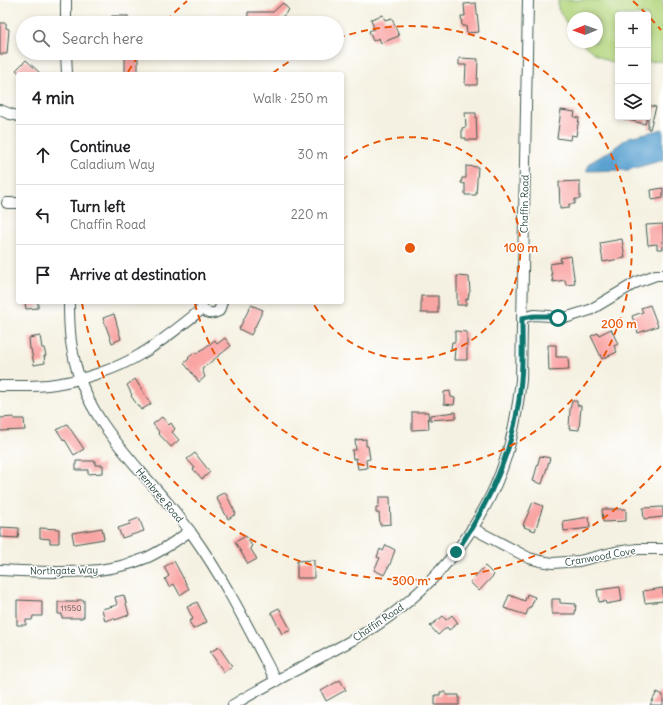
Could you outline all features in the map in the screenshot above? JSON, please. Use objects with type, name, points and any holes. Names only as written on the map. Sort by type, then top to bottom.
[{"type":"street","points":[[66,0],[66,16]]},
{"type":"street","name":"Chaffin Road","points":[[235,704],[363,634],[396,612],[418,594],[456,552],[491,495],[506,458],[516,420],[521,380],[528,0]]},
{"type":"street","points":[[66,60],[66,72]]},
{"type":"street","points":[[0,110],[16,116]]},
{"type":"street","points":[[7,203],[16,203]]},
{"type":"street","points":[[522,318],[535,322],[550,321],[555,318],[568,317],[590,310],[634,284],[656,275],[663,275]]},
{"type":"street","name":"Hembree Road","points":[[69,304],[69,327],[73,354],[80,379],[90,405],[106,430],[190,531],[225,584],[276,681]]},
{"type":"street","points":[[0,386],[37,386],[56,384],[80,379],[114,368],[140,355],[160,342],[201,306],[208,313],[216,313],[221,308],[222,304]]},
{"type":"street","name":"Cranwood Cove","points":[[472,528],[529,558],[553,563],[579,561],[615,552],[638,549],[663,549]]},
{"type":"street","name":"Northgate Way","points":[[0,570],[84,571],[123,566],[146,558],[166,548],[190,531]]},
{"type":"green space","points":[[558,0],[663,0],[663,61],[651,62],[651,12],[615,12],[615,62],[598,56],[588,48],[603,48],[603,12],[567,12],[567,24],[558,9]]},
{"type":"water","points":[[663,129],[663,160],[628,170],[587,171],[591,162],[610,151],[629,137]]},
{"type":"building","points":[[283,3],[289,10],[283,16],[248,16],[248,12],[273,12]]},
{"type":"building","points":[[476,3],[479,32],[467,33],[466,26],[462,26],[461,16],[465,16],[464,4]]},
{"type":"building","points":[[383,15],[385,20],[392,18],[399,36],[381,43],[379,38],[373,41],[369,31],[374,29],[371,19]]},
{"type":"building","points":[[0,23],[6,23],[6,28],[9,29],[7,54],[0,54]]},
{"type":"building","points":[[459,58],[478,59],[477,85],[465,85],[466,65],[459,65]]},
{"type":"building","points":[[26,60],[39,72],[18,72],[16,70]]},
{"type":"building","points":[[125,60],[138,60],[138,72],[125,72]]},
{"type":"building","points":[[651,106],[656,107],[650,129],[648,129],[648,120],[651,120]]},
{"type":"building","points":[[561,110],[575,112],[574,117],[579,118],[576,136],[571,135],[570,140],[557,138]]},
{"type":"building","points":[[465,113],[476,113],[477,140],[466,140],[466,138],[462,138],[462,128],[466,127]]},
{"type":"building","points":[[628,120],[646,120],[645,124]]},
{"type":"building","points":[[466,166],[478,167],[476,195],[465,195],[465,184],[461,183],[462,178],[466,178]]},
{"type":"building","points":[[580,181],[580,199],[575,199],[575,204],[569,204],[569,208],[560,209],[559,182]]},
{"type":"building","points":[[663,188],[663,198],[652,200],[651,190]]},
{"type":"building","points":[[663,224],[663,249],[657,249],[657,244],[648,245],[646,225]]},
{"type":"building","points":[[622,239],[625,258],[603,262],[600,243]]},
{"type":"building","points":[[571,256],[575,284],[566,285],[565,280],[553,282],[550,264],[561,262],[560,258]]},
{"type":"building","points":[[457,276],[469,277],[470,292],[468,299],[466,299],[466,305],[457,305]]},
{"type":"building","points":[[421,296],[438,296],[438,313],[421,313]]},
{"type":"building","points":[[25,304],[38,304],[38,308],[26,309]]},
{"type":"building","points":[[251,305],[263,310],[251,335],[239,329]]},
{"type":"building","points":[[650,305],[658,326],[638,333],[632,316],[643,312],[641,308]]},
{"type":"building","points":[[114,314],[121,339],[112,343],[103,318]]},
{"type":"building","points":[[611,329],[618,344],[614,346],[617,352],[602,359],[591,336],[598,333],[599,335]]},
{"type":"building","points":[[455,331],[467,332],[467,360],[454,360],[455,349],[451,349],[452,342],[455,342]]},
{"type":"building","points":[[40,336],[42,348],[44,348],[46,356],[44,356],[45,363],[34,365],[29,338]]},
{"type":"building","points":[[225,338],[231,346],[202,369],[205,377],[199,382],[184,363],[195,352],[196,354],[215,340],[217,344]]},
{"type":"building","points":[[548,345],[556,345],[556,357],[568,357],[569,370],[549,371]]},
{"type":"building","points":[[135,379],[151,404],[141,410],[131,396],[132,395],[127,385]]},
{"type":"building","points":[[450,391],[451,397],[455,398],[454,405],[444,404],[444,392]]},
{"type":"building","points":[[572,401],[577,401],[577,405],[581,406],[579,430],[569,429]]},
{"type":"building","points":[[412,412],[428,412],[429,429],[412,430]]},
{"type":"building","points":[[456,412],[456,418],[430,420],[430,415]]},
{"type":"building","points":[[14,417],[14,419],[24,419],[25,430],[0,431],[0,418]]},
{"type":"building","points":[[162,417],[169,425],[171,423],[175,429],[172,432],[179,440],[171,447],[158,433],[159,432],[153,424]]},
{"type":"building","points":[[67,424],[84,449],[74,455],[57,430]]},
{"type":"building","points":[[366,439],[366,446],[368,446],[370,459],[366,460],[367,468],[358,469],[356,458],[353,459],[352,450],[356,450],[355,440]]},
{"type":"building","points":[[195,453],[210,472],[202,479],[187,459]]},
{"type":"building","points":[[540,456],[550,458],[542,484],[533,481]]},
{"type":"building","points":[[76,461],[95,461],[95,465],[103,465],[103,473],[88,474],[88,470],[76,470]]},
{"type":"building","points":[[225,492],[236,514],[228,519],[216,497]]},
{"type":"building","points":[[379,497],[390,497],[391,524],[380,525],[379,513],[376,513],[376,507],[378,507],[379,504]]},
{"type":"building","points":[[533,502],[543,506],[535,531],[524,527],[525,526],[523,525]]},
{"type":"building","points":[[663,507],[663,517],[644,519],[643,508]]},
{"type":"building","points":[[602,509],[626,509],[626,521],[603,522]]},
{"type":"building","points":[[589,517],[590,528],[564,531],[563,521]]},
{"type":"building","points":[[139,518],[144,531],[122,538],[118,528],[130,524],[129,522]]},
{"type":"building","points":[[0,527],[19,528],[18,538],[0,537]]},
{"type":"building","points":[[40,528],[59,529],[59,543],[50,543],[50,539],[40,538]]},
{"type":"building","points":[[102,528],[104,539],[74,544],[72,533]]},
{"type":"building","points":[[246,536],[252,546],[250,548],[257,559],[248,564],[235,542]]},
{"type":"building","points":[[386,545],[395,550],[389,567],[384,575],[374,570],[380,558],[377,557],[380,549],[383,551]]},
{"type":"building","points":[[314,560],[314,578],[297,578],[297,561]]},
{"type":"building","points":[[174,561],[189,589],[180,595],[174,584],[169,587],[165,579],[169,576],[164,567]]},
{"type":"building","points":[[485,566],[494,575],[479,591],[470,582]]},
{"type":"building","points":[[620,587],[622,601],[606,604],[605,601],[599,602],[597,590]]},
{"type":"building","points":[[663,588],[663,601],[645,603],[643,591]]},
{"type":"building","points":[[527,594],[535,597],[526,615],[504,608],[509,595],[525,601]]},
{"type":"building","points":[[124,595],[129,615],[115,620],[114,618],[105,621],[102,609],[117,605],[115,597]]},
{"type":"building","points":[[552,599],[560,599],[560,603],[576,604],[575,614],[552,614]]},
{"type":"building","points":[[17,600],[42,601],[42,616],[33,616],[32,620],[26,620],[26,625],[17,625]]},
{"type":"building","points":[[77,600],[84,600],[84,617],[62,618],[62,614],[58,614],[58,602],[77,602]]},
{"type":"building","points":[[197,602],[207,622],[193,629],[189,621],[193,619],[187,607]]},
{"type":"building","points":[[279,608],[291,630],[282,634],[271,612]]},
{"type":"building","points":[[452,615],[458,623],[449,630],[447,627],[438,635],[430,626],[443,616],[446,620]]},
{"type":"building","points":[[219,647],[232,666],[224,672],[210,652]]},
{"type":"building","points":[[340,680],[346,690],[326,701],[321,691]]},
{"type":"building","points":[[440,692],[446,692],[446,695],[459,695],[459,705],[435,705],[435,695],[440,695]]},
{"type":"building","points":[[657,692],[663,695],[663,705],[650,705]]},
{"type":"route","points":[[456,552],[491,495],[506,458],[516,420],[521,380],[522,318],[550,316],[558,318]]}]
